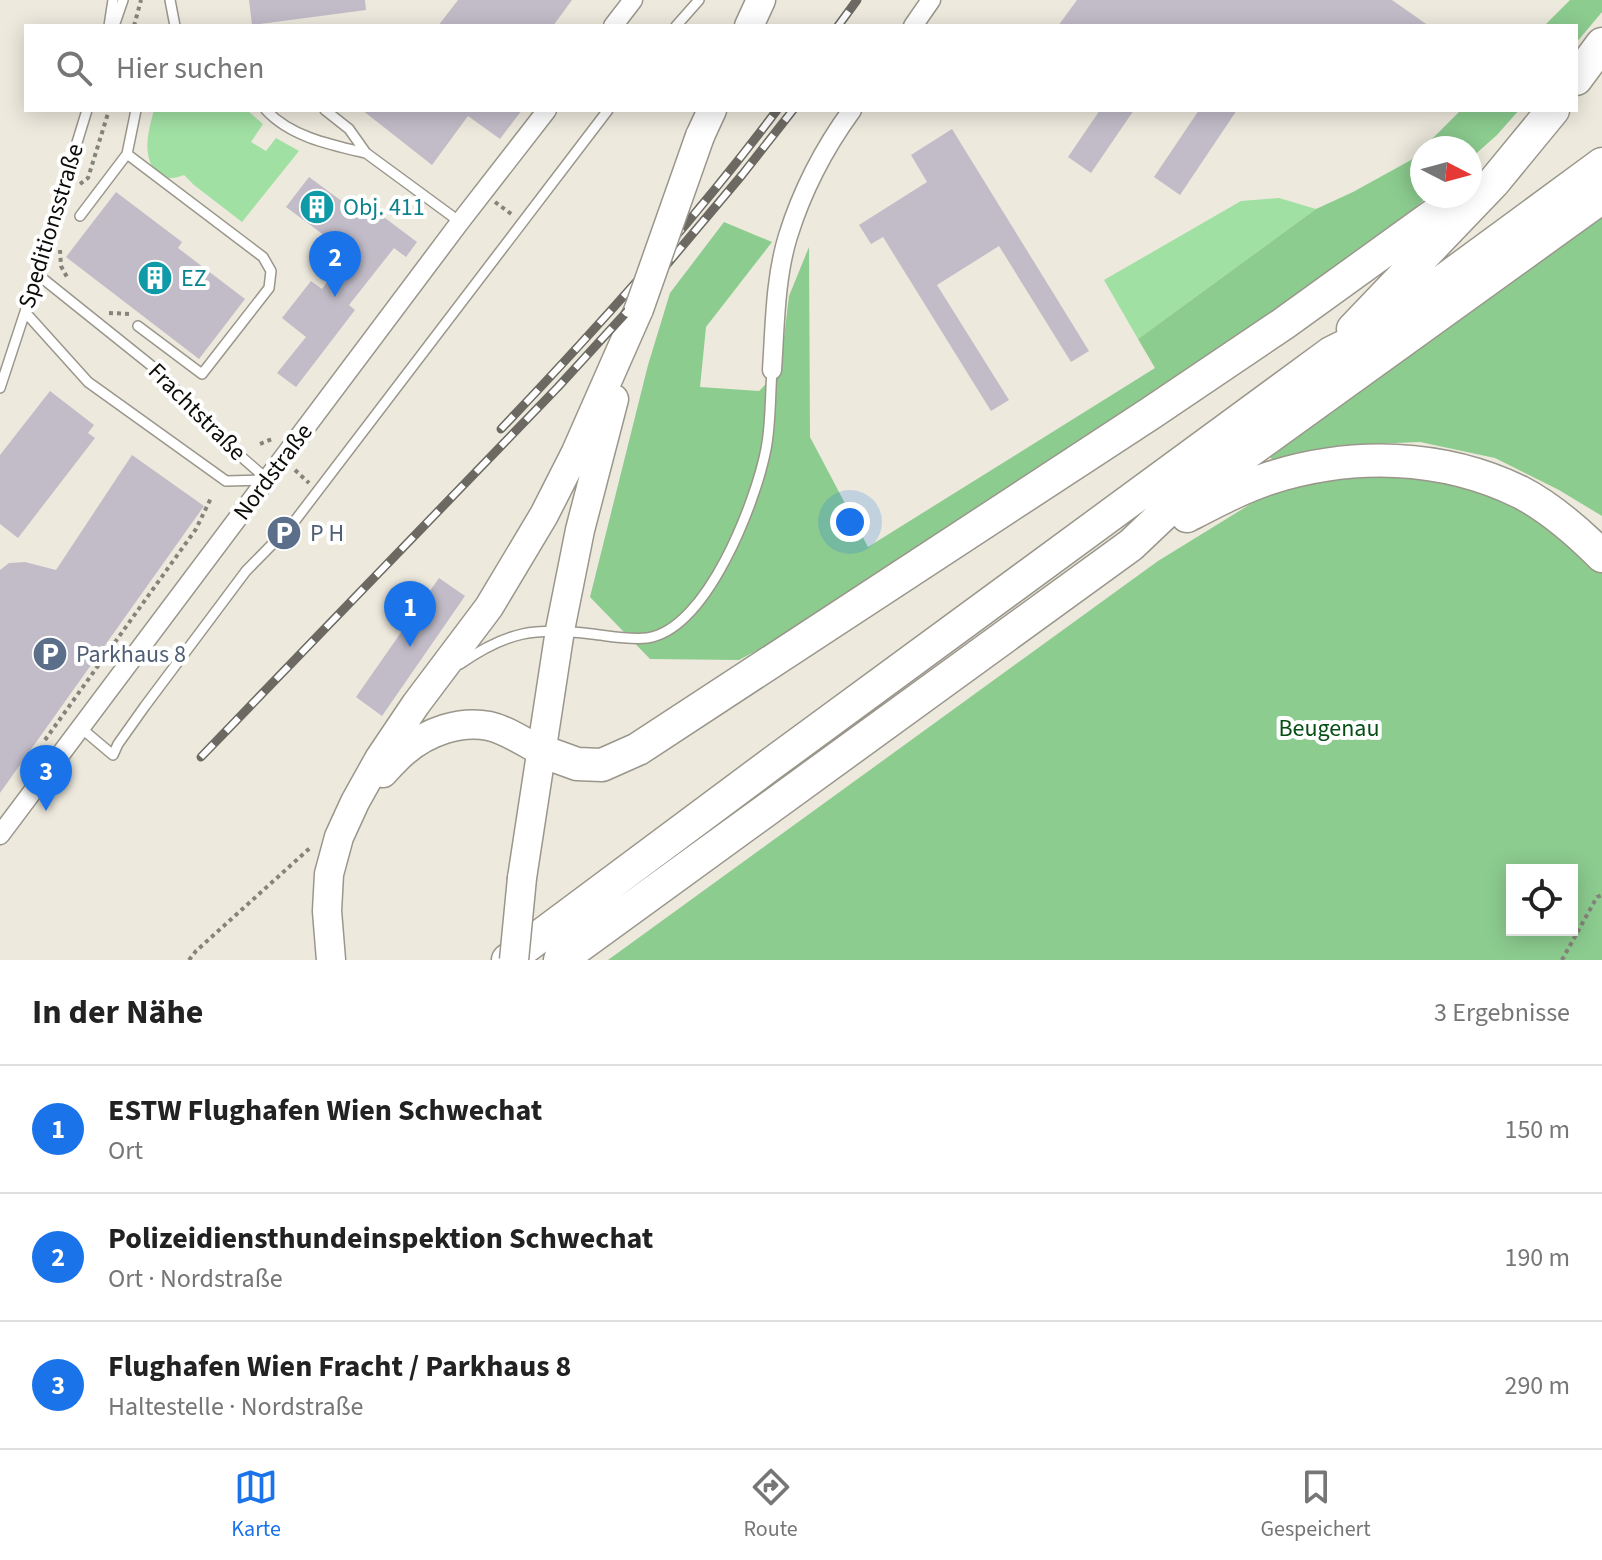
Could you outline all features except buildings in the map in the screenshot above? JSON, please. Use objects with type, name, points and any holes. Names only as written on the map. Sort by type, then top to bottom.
[{"type":"highway","points":[[1578,76],[1602,44]]},
{"type":"highway","points":[[1482,186],[1551,112]]},
{"type":"highway","points":[[508,960],[1331,353],[1372,333],[1602,164]]},
{"type":"highway","points":[[560,960],[1131,545],[1169,509],[1602,197]]},
{"type":"highway","points":[[541,751],[577,764],[602,765],[638,749],[1151,413],[1283,324],[1445,208]]},
{"type":"highway","points":[[1331,353],[1462,208]]},
{"type":"highway","points":[[1131,545],[1215,501],[1268,478],[1314,466],[1363,460],[1451,467],[1483,476],[1523,493],[1595,543]]},
{"type":"main road","points":[[750,24],[761,0]]},
{"type":"main road","points":[[514,960],[522,878],[541,751],[580,530],[639,309],[711,112]]},
{"type":"main road","points":[[331,960],[327,911],[329,874],[343,827],[379,759],[489,607],[544,515],[576,452],[639,309]]},
{"type":"main road","points":[[355,802],[406,750],[432,734],[461,725],[489,726],[541,751]]},
{"type":"street","points":[[615,24],[633,0]]},
{"type":"street","points":[[914,24],[931,0]]},
{"type":"street","name":"Nordstraße","points":[[0,835],[545,112]]},
{"type":"street","points":[[772,370],[777,294],[788,236],[808,186],[851,112]]},
{"type":"lane","points":[[111,24],[113,0]]},
{"type":"lane","points":[[112,24],[123,0]]},
{"type":"lane","points":[[170,0],[176,24]]},
{"type":"lane","points":[[678,24],[699,0]]},
{"type":"lane","name":"Speditionsstraße","points":[[0,388],[86,112]]},
{"type":"lane","points":[[80,216],[127,154],[136,112]]},
{"type":"lane","points":[[268,112],[283,126],[332,145],[366,153]]},
{"type":"lane","points":[[328,112],[349,129],[366,153],[460,222]]},
{"type":"lane","points":[[81,728],[113,755],[145,706],[246,571],[294,522],[606,112]]},
{"type":"lane","points":[[127,154],[263,257],[271,271],[269,288],[202,374],[138,326]]},
{"type":"lane","name":"Frachtstraße","points":[[37,274],[163,375],[207,427],[268,480]]},
{"type":"lane","name":"Frachtstraße","points":[[25,312],[88,382],[226,481],[268,480]]},
{"type":"lane","points":[[416,704],[455,667],[485,647],[528,631],[560,630],[648,638],[666,632],[694,607],[726,561],[749,510],[766,448],[772,370]]},
{"type":"path","points":[[135,24],[141,0]]},
{"type":"path","points":[[78,185],[88,178],[108,112]]},
{"type":"path","points":[[493,200],[523,222]]},
{"type":"path","points":[[62,240],[61,266],[67,278],[75,284]]},
{"type":"path","points":[[100,305],[112,314],[131,314]]},
{"type":"path","points":[[256,444],[264,447]]},
{"type":"path","points":[[289,468],[297,471],[318,491]]},
{"type":"path","points":[[43,743],[209,511],[211,498]]},
{"type":"path","points":[[189,960],[300,855],[343,827]]},
{"type":"path","points":[[1562,960],[1597,897],[1602,895]]},
{"type":"green space","points":[[1570,0],[1602,0],[1602,12],[1578,41],[1578,24],[1546,24]]},
{"type":"green space","points":[[154,112],[249,112],[263,124],[251,142],[266,151],[276,138],[299,151],[242,222],[184,175],[175,178],[161,176],[148,155]]},
{"type":"green space","points":[[1459,112],[1517,112],[1482,148],[1482,136],[1435,136]]},
{"type":"green space","points":[[1410,161],[1410,208],[1415,208],[1307,291],[803,626],[739,660],[650,659],[590,597],[648,365],[670,293],[724,222],[772,242],[706,327],[700,387],[759,391],[780,370],[789,296],[809,247],[810,437],[868,547],[1155,368],[1138,339],[1316,209]]},
{"type":"green space","points":[[1279,198],[1316,209],[1138,339],[1104,280],[1241,201]]},
{"type":"green space","points":[[1602,216],[1602,516],[1495,458],[1420,442],[1345,445],[1274,463],[1269,455]]},
{"type":"green space","name":"Beugenau","points":[[1348,474],[1418,474],[1481,493],[1540,518],[1593,561],[1602,573],[1602,960],[608,960],[1158,561],[1262,497]]},
{"type":"railway","points":[[839,24],[857,0]]},
{"type":"railway","points":[[501,429],[644,274],[775,112]]},
{"type":"railway","points":[[201,757],[558,387],[632,306],[791,112]]},
{"type":"place","name":"Obj. 411","points":[[317,207]]},
{"type":"place","name":"EZ","points":[[155,278]]},
{"type":"place","name":"Polizeidiensthundeinspektion Schwechat","points":[[335,297]]},
{"type":"place","name":"P H","points":[[284,533]]},
{"type":"place","name":"ESTW Flughafen Wien Schwechat","points":[[410,647]]},
{"type":"place","name":"Parkhaus 8","points":[[50,654]]},
{"type":"place","name":"Flughafen Wien Fracht / Parkhaus 8","points":[[46,811]]}]
